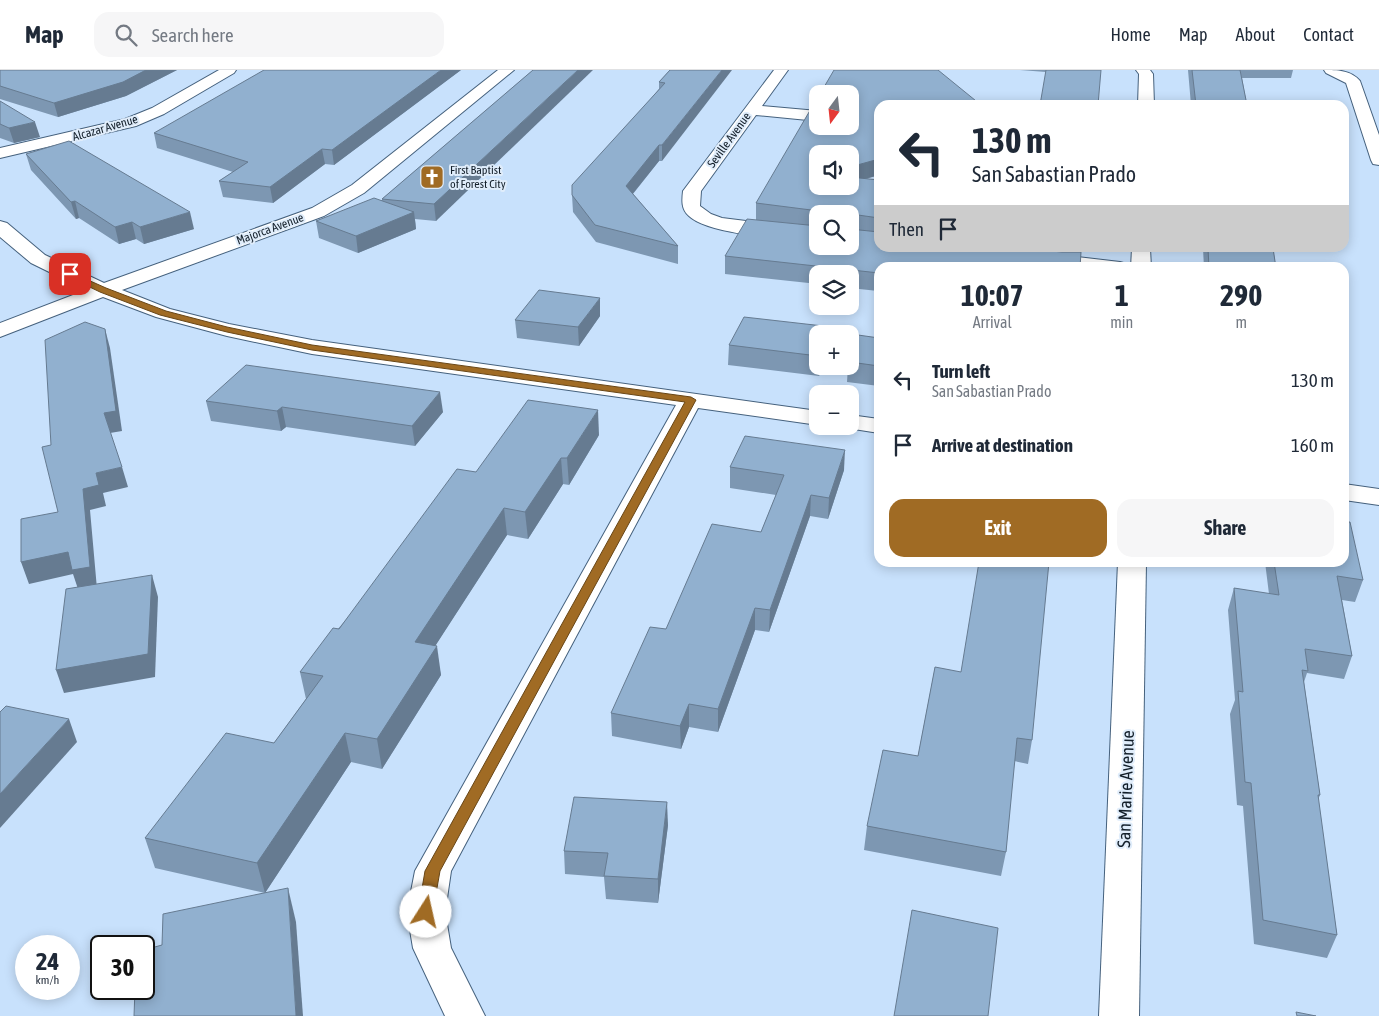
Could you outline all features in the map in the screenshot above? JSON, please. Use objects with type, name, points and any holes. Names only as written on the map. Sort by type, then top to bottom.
[{"type":"street","name":"Alcazar Avenue","points":[[0,153],[130,123],[158,111],[229,70]]},
{"type":"street","name":"Majorca Avenue","points":[[0,331],[103,290],[318,212],[358,189],[507,70]]},
{"type":"street","name":"Seville Avenue","points":[[780,70],[692,191],[690,203],[696,214],[718,223],[809,235]]},
{"type":"street","points":[[1143,70],[1146,74],[1146,100]]},
{"type":"street","points":[[1332,70],[1358,77],[1379,160]]},
{"type":"street","points":[[751,110],[809,115]]},
{"type":"street","points":[[0,227],[38,259],[103,290],[163,313],[227,330],[312,347],[809,417]]},
{"type":"street","points":[[1025,258],[1063,262]]},
{"type":"street","points":[[465,1016],[432,948],[426,912],[433,871],[691,400]]},
{"type":"street","points":[[859,423],[874,425]]},
{"type":"street","points":[[1349,493],[1379,497]]},
{"type":"street","name":"San Marie Avenue","points":[[1119,1016],[1132,567]]},
{"type":"building","points":[[0,70],[146,70],[123,82],[54,103],[0,86]]},
{"type":"building","points":[[264,70],[441,70],[332,150],[322,149],[270,187],[219,181],[248,162],[154,133]]},
{"type":"building","points":[[533,70],[578,70],[434,204],[382,199]]},
{"type":"building","points":[[670,70],[722,70],[662,145],[659,145],[626,186],[678,246],[595,225],[572,195],[572,185],[665,83],[659,82]]},
{"type":"building","points":[[834,70],[938,70],[975,100],[874,100],[874,160],[859,165],[859,145],[809,145],[809,195],[859,195],[859,178],[874,179],[874,217],[859,215],[859,205],[809,205],[809,210],[756,203],[809,112],[809,135],[859,135],[859,85],[825,85]]},
{"type":"building","points":[[1046,70],[1101,70],[1098,100],[1041,100]]},
{"type":"building","points":[[1192,70],[1240,70],[1246,100],[1195,100]]},
{"type":"building","points":[[0,101],[35,122],[9,128],[0,124]]},
{"type":"building","points":[[69,141],[190,212],[140,227],[132,222],[115,227],[75,201],[71,202],[26,154]]},
{"type":"building","points":[[374,198],[414,212],[356,236],[316,221]]},
{"type":"building","points":[[747,219],[809,225],[809,255],[859,255],[859,230],[874,231],[874,252],[1081,252],[1080,262],[874,262],[874,272],[859,271],[859,265],[809,265],[725,256]]},
{"type":"building","points":[[1208,252],[1274,252],[1275,262],[1209,262]]},
{"type":"building","points":[[539,290],[600,298],[578,327],[515,320]]},
{"type":"building","points":[[744,317],[814,325],[809,325],[809,355],[729,345]]},
{"type":"building","points":[[85,322],[105,329],[116,411],[104,413],[122,467],[96,473],[99,485],[83,489],[90,567],[72,570],[68,552],[21,562],[21,519],[58,512],[42,447],[51,445],[45,340]]},
{"type":"building","points":[[859,335],[874,337],[874,365],[859,363]]},
{"type":"building","points":[[246,365],[440,392],[412,426],[282,407],[277,411],[206,401]]},
{"type":"building","points":[[528,400],[598,410],[567,458],[561,458],[525,512],[504,508],[415,642],[437,646],[377,739],[345,733],[257,863],[145,838],[226,733],[274,743],[323,676],[300,672],[333,628],[339,629],[457,469],[476,472]]},
{"type":"building","points":[[745,436],[845,450],[829,498],[811,495],[770,610],[755,608],[718,709],[689,704],[680,726],[611,713],[650,627],[666,629],[712,524],[761,532],[784,475],[730,467]]},
{"type":"building","points":[[1350,522],[1363,580],[1337,576],[1352,656],[1305,649],[1308,671],[1302,670],[1337,935],[1263,920],[1251,783],[1245,782],[1238,691],[1243,692],[1234,588],[1279,595],[1275,567],[1349,567]]},
{"type":"building","points":[[978,567],[1049,567],[1032,740],[1017,738],[1006,852],[867,826],[883,750],[918,756],[935,667],[961,672]]},
{"type":"building","points":[[152,575],[148,654],[56,670],[66,589]]},
{"type":"building","points":[[6,706],[69,719],[0,794],[0,712]]},
{"type":"building","points":[[574,797],[667,802],[658,879],[604,876],[608,853],[564,851]]},
{"type":"building","points":[[288,888],[296,1016],[134,1016],[135,1000],[155,1000],[155,947],[162,945],[163,914]]},
{"type":"building","points":[[912,910],[998,928],[988,1016],[894,1016]]},
{"type":"building","points":[[1296,1012],[1316,1016],[1297,1016]]},
{"type":"place","name":"First Baptist of Forest City","points":[[432,177]]},
{"type":"route","points":[[70,274],[103,290],[163,313],[227,330],[312,347],[691,400],[433,871],[426,912]]}]
